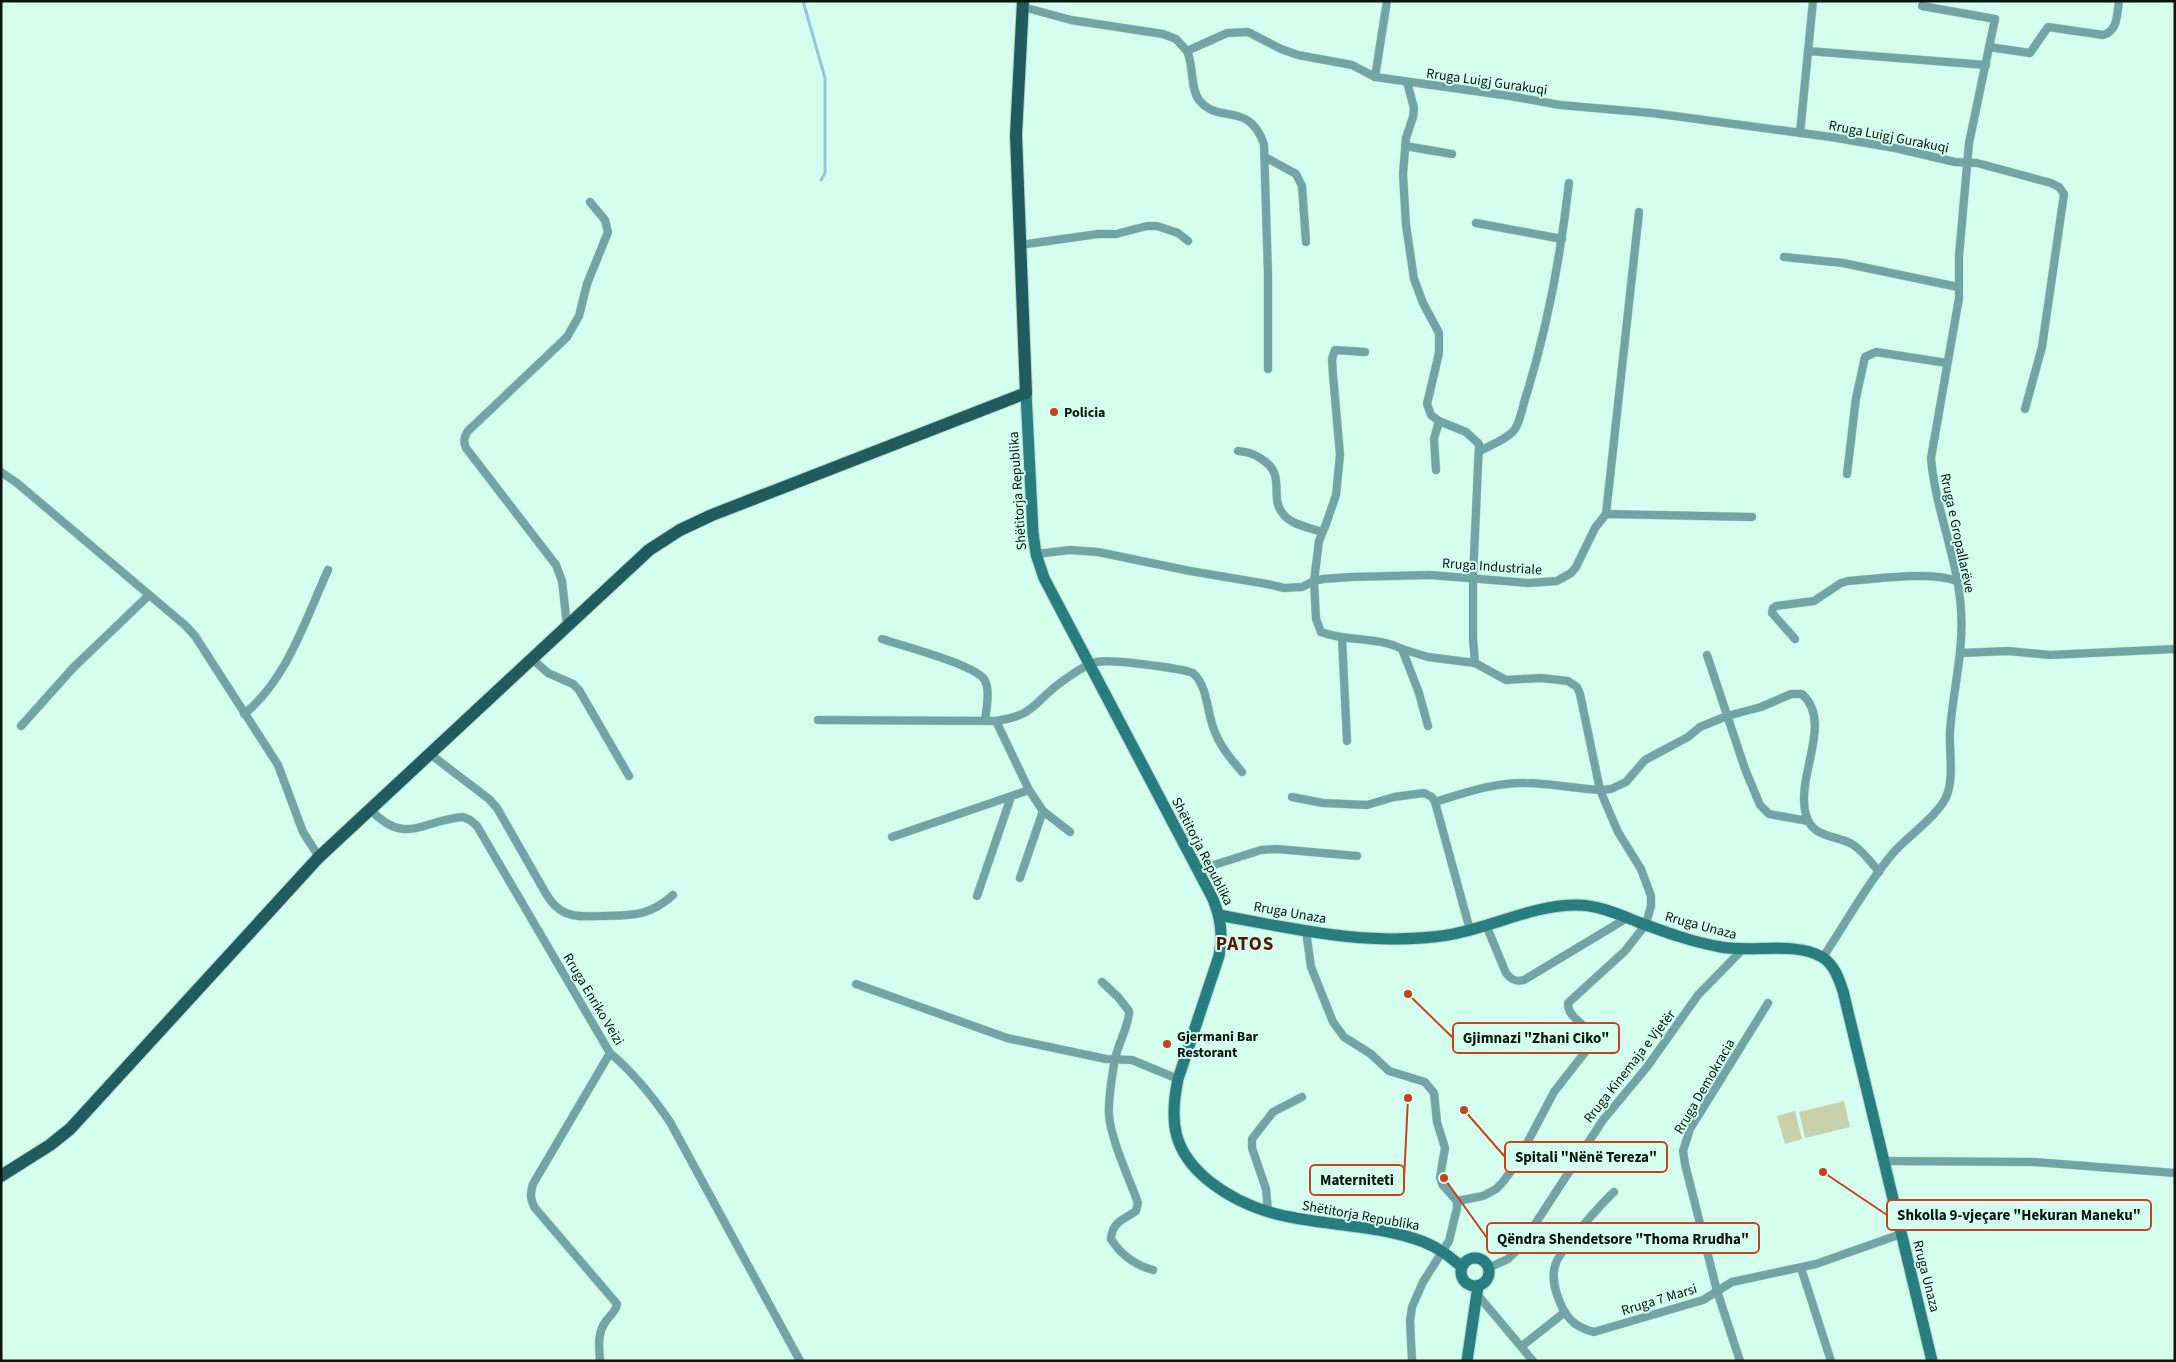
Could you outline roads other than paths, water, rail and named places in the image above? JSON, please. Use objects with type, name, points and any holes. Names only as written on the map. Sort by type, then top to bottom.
[{"type":"main road","points":[[1,1176],[50,1145],[89,1110],[319,857],[649,550],[680,530],[712,515],[1026,393],[1016,135],[1023,4]]},
{"type":"main road","name":"Shëtitorja Republika","points":[[1026,393],[1032,533],[1036,554],[1044,578],[1220,915],[1222,937],[1219,956],[1178,1079],[1174,1099],[1175,1131],[1180,1148],[1188,1162],[1199,1173],[1228,1195],[1268,1212],[1311,1222],[1410,1237],[1443,1251],[1462,1267]]},
{"type":"main road","name":"Rruga Unaza","points":[[1220,915],[1306,931],[1377,939],[1433,937],[1470,930],[1545,909],[1577,905],[1592,906],[1686,939],[1741,951],[1800,950],[1823,957],[1834,970],[1843,991],[1932,1361]]},
{"type":"main road","points":[[1466,1361],[1477,1290],[1487,1279],[1488,1268],[1483,1261],[1474,1258],[1468,1260],[1462,1267],[1462,1276],[1465,1282],[1477,1290]]},
{"type":"street","points":[[1375,77],[1387,1]]},
{"type":"street","points":[[1800,133],[1813,1]]},
{"type":"street","points":[[1989,48],[2030,53],[2048,27],[2103,35],[2109,34],[2115,26],[2119,1]]},
{"type":"street","points":[[1023,4],[1071,20],[1163,34],[1176,39],[1187,51],[1191,60],[1196,94],[1200,101],[1216,111],[1239,115],[1254,125],[1264,144],[1265,157],[1268,369]]},
{"type":"street","name":"Rruga e Gropallarëve","points":[[1823,957],[1879,872],[1901,844],[1941,805],[1947,795],[1950,780],[1950,729],[1961,653],[1961,610],[1957,581],[1933,479],[1931,458],[1958,298],[1959,256],[1967,162],[1973,120],[1986,66],[1994,19],[1922,6]]},
{"type":"street","name":"Rruga Luigj Gurakuqi","points":[[1187,51],[1226,33],[1248,32],[1298,55],[1352,65],[1375,77],[1560,105],[1662,114],[1800,133],[1895,148],[1955,162],[1967,162],[1999,168],[2051,183],[2059,187],[2064,194],[2042,347],[2025,409]]},
{"type":"street","points":[[1808,51],[1986,66]]},
{"type":"street","points":[[1407,82],[1414,108],[1405,146],[1404,208],[1414,279],[1420,297],[1439,333],[1439,353],[1427,404],[1431,415],[1439,421],[1472,436],[1479,444],[1480,451],[1475,504],[1473,578],[1473,639],[1476,663]]},
{"type":"street","points":[[1405,146],[1452,154]]},
{"type":"street","points":[[1265,157],[1296,174],[1299,178],[1302,186],[1306,242]]},
{"type":"street","points":[[1480,451],[1504,438],[1515,429],[1533,369],[1562,239],[1569,183]]},
{"type":"street","points":[[567,625],[562,581],[556,566],[466,448],[464,436],[567,337],[575,326],[588,284],[608,232],[605,220],[590,202]]},
{"type":"street","name":"Rruga Industriale","points":[[1036,554],[1070,550],[1098,552],[1190,572],[1284,588],[1302,587],[1323,579],[1430,574],[1528,583],[1551,582],[1564,578],[1576,567],[1595,528],[1606,514],[1639,212]]},
{"type":"street","points":[[1476,223],[1562,239]]},
{"type":"street","points":[[1020,245],[1098,234],[1116,234],[1147,226],[1157,226],[1178,233],[1188,241]]},
{"type":"street","points":[[1784,257],[1843,263],[1958,287]]},
{"type":"street","points":[[1365,352],[1336,350],[1333,354],[1340,454],[1336,495],[1317,550],[1314,581],[1318,627],[1321,632],[1342,638],[1383,641],[1428,657],[1476,663],[1506,680],[1555,679],[1568,681],[1577,687],[1582,702],[1600,790],[1618,832],[1636,858],[1647,882],[1651,906],[1646,924],[1616,960],[1568,1003],[1568,1008],[1591,1034],[1593,1042],[1549,1101],[1509,1175],[1490,1193],[1457,1201]]},
{"type":"street","points":[[1847,474],[1856,398],[1865,357],[1870,353],[1876,352],[1947,363]]},
{"type":"street","points":[[1436,470],[1434,439],[1439,421]]},
{"type":"street","points":[[1238,451],[1254,454],[1272,467],[1276,474],[1278,498],[1283,515],[1322,532]]},
{"type":"street","points":[[1,472],[17,483],[195,636],[278,765],[303,832],[319,857]]},
{"type":"street","points":[[1606,514],[1752,517]]},
{"type":"street","points":[[244,714],[258,702],[276,680],[328,570]]},
{"type":"street","points":[[1795,639],[1772,613],[1773,608],[1776,606],[1814,601],[1841,583],[1848,581],[1940,577],[1957,581]]},
{"type":"street","points":[[21,726],[73,668],[149,595]]},
{"type":"street","points":[[1342,638],[1347,741]]},
{"type":"street","points":[[882,639],[958,664],[976,672],[983,678],[986,685],[985,721]]},
{"type":"street","points":[[1402,649],[1419,693],[1428,726]]},
{"type":"street","points":[[1961,653],[2008,651],[2050,655],[2175,649]]},
{"type":"street","points":[[1707,655],[1745,769],[1763,810],[1769,814],[1808,822]]},
{"type":"street","points":[[531,658],[548,673],[573,684],[578,690],[629,776]]},
{"type":"street","points":[[818,720],[996,722],[1016,718],[1029,711],[1060,683],[1088,665],[1099,661],[1110,661],[1193,673],[1201,683],[1213,727],[1223,750],[1242,772]]},
{"type":"street","points":[[1435,802],[1484,787],[1509,783],[1600,790],[1618,786],[1632,776],[1646,760],[1688,737],[1700,727],[1727,716],[1761,707],[1796,693],[1802,694],[1808,699],[1816,727],[1804,788],[1808,822],[1822,835],[1851,843],[1860,850],[1879,872]]},
{"type":"street","points":[[996,722],[1029,790],[1043,811],[1070,832]]},
{"type":"street","points":[[430,754],[497,808],[549,898],[564,913],[577,916],[632,916],[653,910],[673,895]]},
{"type":"street","points":[[892,837],[1029,790]]},
{"type":"street","points":[[1292,797],[1323,803],[1367,805],[1394,797],[1424,793],[1432,797],[1435,802],[1470,930]]},
{"type":"street","points":[[977,896],[1011,796]]},
{"type":"street","name":"Rruga Enriko Veizi","points":[[370,810],[386,825],[397,829],[410,830],[462,817],[470,820],[477,826],[610,1053],[622,1063],[656,1102],[670,1122],[800,1361]]},
{"type":"street","points":[[1020,878],[1043,811]]},
{"type":"street","points":[[1198,870],[1261,850],[1277,849],[1357,856]]},
{"type":"street","points":[[1486,926],[1506,973],[1510,979],[1517,981],[1524,980],[1627,918]]},
{"type":"street","points":[[1306,931],[1311,967],[1338,1030],[1351,1042],[1371,1054],[1389,1071],[1426,1082],[1434,1093],[1437,1122],[1444,1141],[1440,1177],[1442,1184],[1457,1201],[1457,1208],[1451,1234],[1443,1251],[1420,1288],[1412,1307],[1410,1321],[1412,1361]]},
{"type":"street","name":"Rruga Kinemaja e Vjetër","points":[[1488,1268],[1508,1259],[1520,1247],[1603,1120],[1647,1067],[1698,995],[1741,951]]},
{"type":"street","points":[[1102,982],[1129,1011],[1128,1020],[1118,1045],[1115,1060],[1109,1100],[1109,1117],[1138,1208],[1117,1223],[1112,1230],[1110,1239],[1134,1263],[1153,1270]]},
{"type":"street","points":[[856,984],[1007,1038],[1097,1058],[1132,1060],[1178,1079]]},
{"type":"street","name":"Rruga Demokracia","points":[[1740,1361],[1717,1291],[1685,1164],[1684,1145],[1690,1130],[1768,1003]]},
{"type":"street","points":[[600,1361],[598,1341],[601,1330],[616,1309],[617,1304],[535,1208],[531,1201],[530,1193],[533,1184],[610,1053]]},
{"type":"street","points":[[1268,1212],[1266,1189],[1252,1148],[1252,1139],[1273,1112],[1302,1096]]},
{"type":"street","points":[[1883,1161],[2034,1162],[2175,1173]]},
{"type":"street","name":"Rruga 7 Marsi","points":[[1614,1192],[1591,1216],[1555,1264],[1553,1276],[1555,1288],[1565,1312],[1572,1322],[1582,1329],[1594,1332],[1703,1300],[1732,1282],[1801,1268],[1901,1234]]},
{"type":"street","points":[[1801,1268],[1832,1361]]},
{"type":"street","points":[[1477,1290],[1533,1361]]},
{"type":"street","points":[[1522,1346],[1565,1312]]},
{"type":"waterway","points":[[803,1],[825,78],[825,173],[821,180]]},
{"type":"place","name":"Policia","points":[[1054,412]]},
{"type":"place","name":"Gjimnazi \"Zhani Ciko\"","points":[[1408,994]]},
{"type":"place","name":"Gjermani Bar Restorant","points":[[1167,1044]]},
{"type":"place","name":"Materniteti","points":[[1408,1098]]},
{"type":"place","name":"Spitali \"Nënë Tereza\"","points":[[1464,1110]]},
{"type":"place","name":"Shkolla 9-vjeçare \"Hekuran Maneku\"","points":[[1823,1172]]},
{"type":"place","name":"Qëndra Shendetsore \"Thoma Rrudha\"","points":[[1444,1178]]},
{"type":"district","name":"PATOS","points":[[1245,943]]}]
